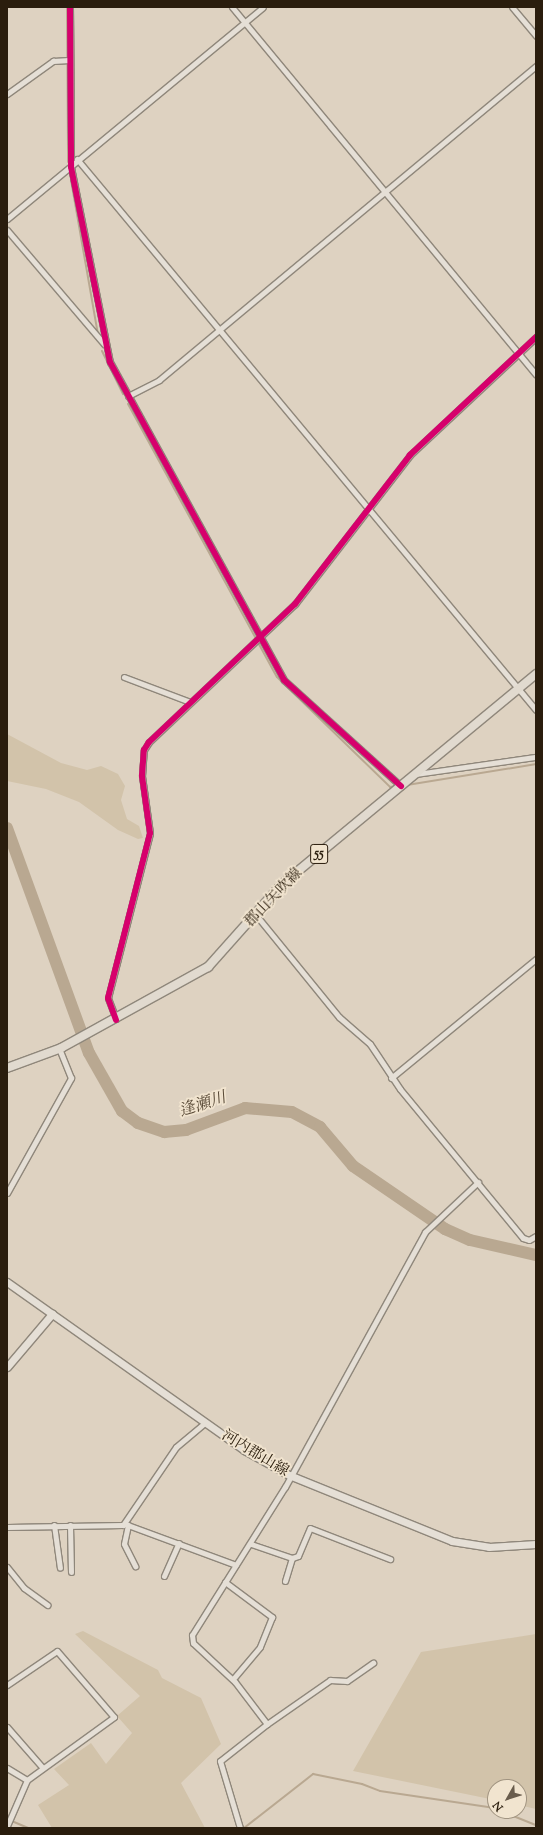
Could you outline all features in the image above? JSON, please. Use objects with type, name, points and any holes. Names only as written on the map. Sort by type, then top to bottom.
[{"type":"main road","name":"郡山矢吹線","points":[[7,1068],[60,1049],[116,1020],[208,967],[256,915],[281,885],[536,674]]},
{"type":"main road","name":"河内郡山線","points":[[7,1282],[205,1423],[289,1475],[462,1544],[536,1544]]},
{"type":"main road","points":[[7,1367],[52,1314]]},
{"type":"street","points":[[70,7],[69,60],[72,163],[104,344],[128,396],[284,680],[401,786]]},
{"type":"street","points":[[232,7],[536,374]]},
{"type":"street","points":[[7,219],[72,163],[263,7]]},
{"type":"street","points":[[512,7],[536,36]]},
{"type":"street","points":[[7,94],[53,61],[69,60]]},
{"type":"street","points":[[128,396],[158,380],[536,66]]},
{"type":"street","points":[[78,159],[220,327],[369,510],[536,710]]},
{"type":"street","points":[[7,230],[104,344]]},
{"type":"street","points":[[116,1020],[108,998],[150,833],[142,776],[144,750],[153,735],[261,640],[295,604],[427,437],[536,337]]},
{"type":"street","points":[[124,677],[190,702]]},
{"type":"street","points":[[416,774],[536,757]]},
{"type":"street","points":[[256,915],[343,1021],[370,1044],[391,1078],[523,1238],[529,1240],[536,1236]]},
{"type":"street","points":[[391,1078],[536,959]]},
{"type":"street","points":[[7,1193],[71,1078],[60,1049]]},
{"type":"street","points":[[267,1724],[233,1679],[191,1639],[225,1582],[251,1544],[425,1232],[445,1211],[478,1182]]},
{"type":"street","points":[[135,1566],[124,1544],[126,1524],[170,1455],[205,1423]]},
{"type":"street","points":[[7,1527],[126,1524],[236,1565]]},
{"type":"street","points":[[54,1525],[60,1568]]},
{"type":"street","points":[[70,1525],[70,1572]]},
{"type":"street","points":[[251,1544],[292,1558],[298,1556],[310,1528],[390,1559]]},
{"type":"street","points":[[164,1576],[179,1543]]},
{"type":"street","points":[[285,1580],[292,1558]]},
{"type":"street","points":[[7,1567],[24,1588],[47,1605]]},
{"type":"street","points":[[225,1582],[272,1617],[260,1647],[233,1679]]},
{"type":"street","points":[[7,1685],[57,1651],[114,1717],[42,1767],[27,1780],[7,1826]]},
{"type":"street","points":[[240,1828],[220,1761],[267,1724],[330,1680],[347,1681],[373,1663]]},
{"type":"street","points":[[7,1727],[42,1767]]},
{"type":"street","points":[[7,1768],[27,1780]]},
{"type":"shaded area","points":[[7,734],[61,763],[87,770],[101,766],[118,774],[125,786],[121,800],[127,819],[139,826],[143,838],[138,839],[118,830],[79,802],[46,789],[7,781]]},
{"type":"shaded area","points":[[83,1631],[158,1670],[162,1678],[201,1698],[221,1744],[181,1783],[205,1828],[52,1828],[38,1805],[69,1785],[54,1769],[91,1743],[106,1764],[132,1733],[117,1716],[140,1696],[75,1634]]},
{"type":"shaded area","points":[[536,1634],[536,1809],[527,1807],[527,1779],[487,1779],[487,1798],[353,1771],[421,1652]]},
{"type":"waterway","points":[[67,7],[68,162]]},
{"type":"waterway","points":[[71,180],[98,335]]},
{"type":"waterway","points":[[102,351],[123,394]]},
{"type":"waterway","points":[[128,404],[277,677],[390,787],[397,786]]},
{"type":"waterway","points":[[407,785],[536,764]]},
{"type":"waterway","name":"逢瀬川","points":[[7,828],[89,1053],[122,1111],[138,1123],[164,1132],[186,1130],[245,1108],[292,1112],[320,1127],[353,1166],[445,1229],[470,1240],[536,1255]]},
{"type":"waterway","points":[[244,1828],[313,1774],[362,1784],[380,1791],[487,1807]]},
{"type":"waterway","points":[[7,1819],[28,1828]]},
{"type":"waterway","points":[[521,1819],[536,1825]]},
{"type":"cycle path","points":[[70,7],[71,167],[110,362],[284,680],[401,786]]},
{"type":"cycle path","points":[[116,1020],[108,998],[150,833],[142,776],[144,750],[149,742],[295,604],[410,455],[536,337]]}]
